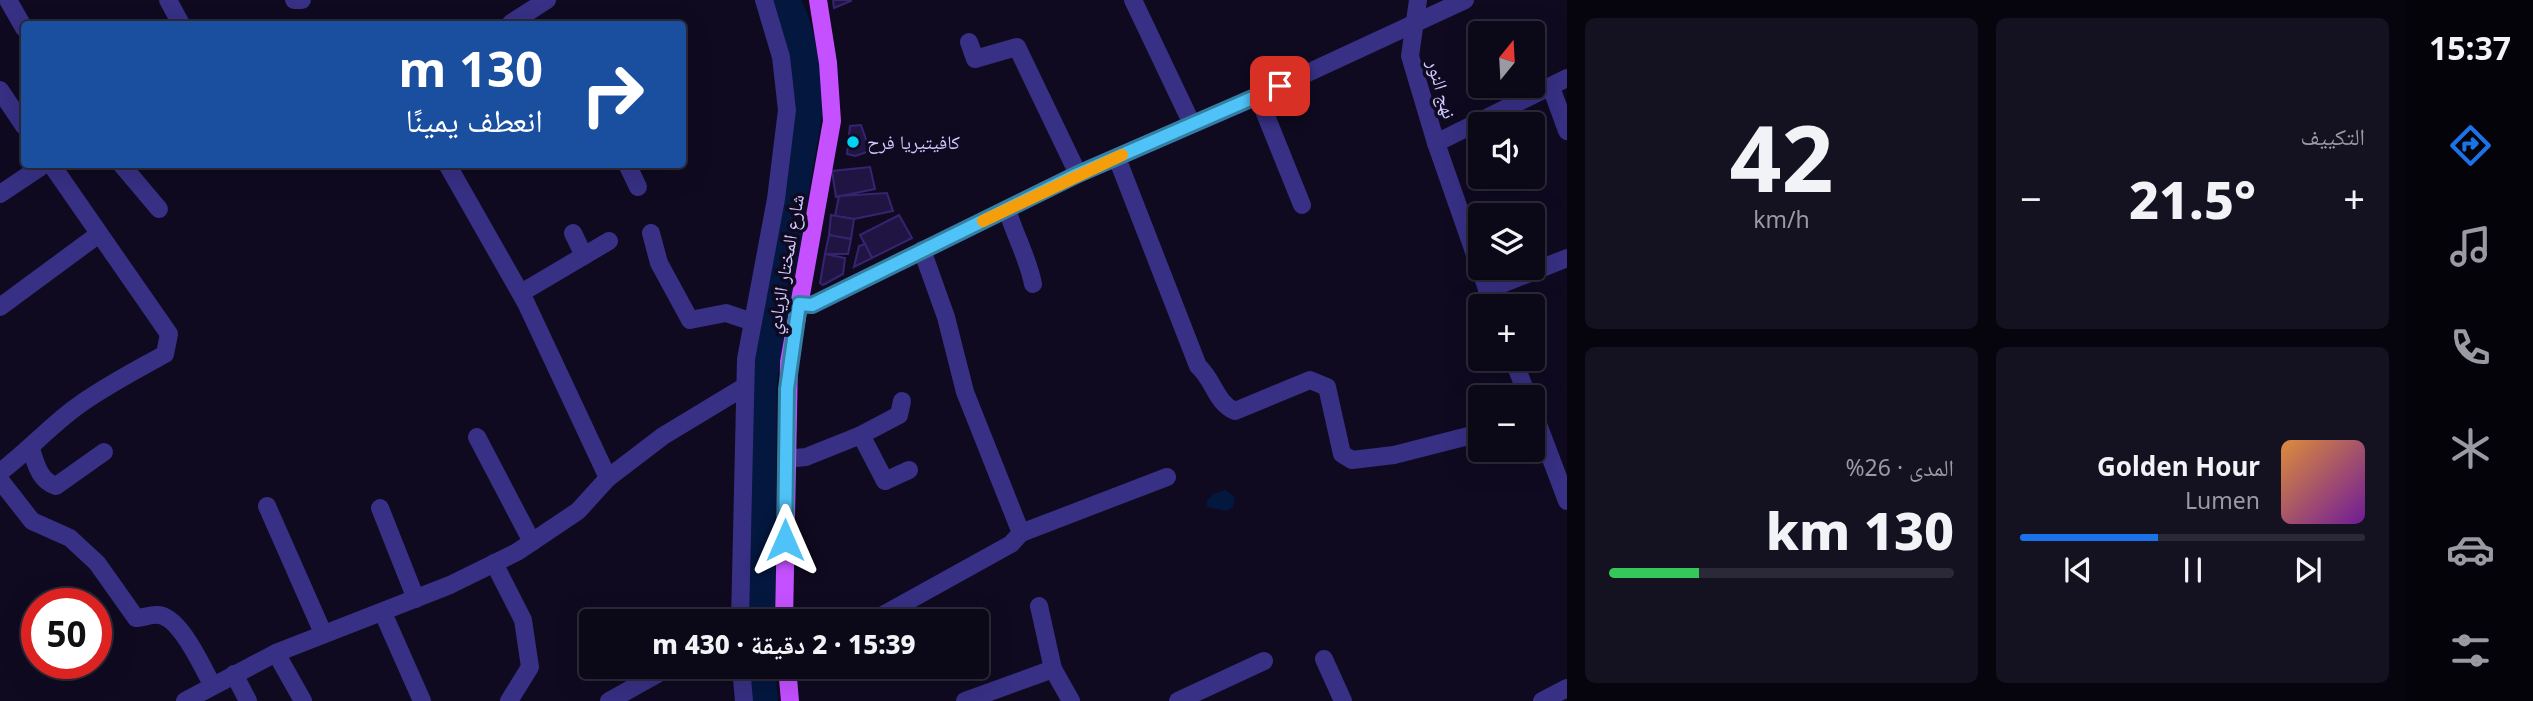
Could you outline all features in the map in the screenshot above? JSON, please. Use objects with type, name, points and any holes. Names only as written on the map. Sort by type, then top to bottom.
[{"type":"main road","name":"شارع المختار الزيادي","points":[[785,609],[787,389],[799,304],[832,121],[828,63],[818,0]]},
{"type":"main road","points":[[788,679],[790,701]]},
{"type":"street","points":[[8,0],[21,23]]},
{"type":"street","points":[[168,0],[179,21]]},
{"type":"street","points":[[294,0],[302,0]]},
{"type":"street","points":[[514,21],[547,0]]},
{"type":"street","points":[[740,609],[744,387],[753,321],[776,199],[787,110],[781,57],[764,0]]},
{"type":"street","points":[[1133,0],[1192,124]]},
{"type":"street","name":"نهج النور","points":[[1418,0],[1410,56],[1436,143],[1489,294]]},
{"type":"street","points":[[799,304],[812,305],[1078,174],[1258,96],[1465,0]]},
{"type":"street","points":[[969,42],[975,60],[1017,47],[1078,174]]},
{"type":"street","points":[[1436,143],[1559,82],[1567,131]]},
{"type":"street","points":[[0,90],[21,121]]},
{"type":"street","points":[[1258,96],[1302,205]]},
{"type":"street","points":[[1117,158],[1198,366],[1208,375],[1223,405],[1235,411],[1310,380],[1327,387],[1342,454],[1352,460],[1394,455],[1468,436]]},
{"type":"street","points":[[0,194],[39,168]]},
{"type":"street","points":[[0,472],[31,449],[44,433],[77,407],[165,354],[169,334],[54,168]]},
{"type":"street","points":[[124,168],[159,209]]},
{"type":"street","points":[[451,168],[521,293],[608,478]]},
{"type":"street","points":[[628,168],[638,187]]},
{"type":"street","points":[[1007,209],[1020,251],[1028,258],[1033,284]]},
{"type":"street","points":[[573,233],[584,256]]},
{"type":"street","points":[[651,233],[659,263],[691,320],[726,313],[753,321]]},
{"type":"street","points":[[0,307],[99,234]]},
{"type":"street","points":[[521,293],[610,241]]},
{"type":"street","points":[[922,250],[946,317],[965,392],[1021,533]]},
{"type":"street","points":[[1498,294],[1567,258]]},
{"type":"street","points":[[185,701],[212,684],[276,653],[323,633],[383,613],[494,563],[579,511],[608,478],[663,436],[744,387]]},
{"type":"street","points":[[786,459],[806,457],[862,435],[899,415],[902,401]]},
{"type":"street","points":[[862,435],[885,481],[909,470]]},
{"type":"street","points":[[477,437],[532,541]]},
{"type":"street","points":[[1545,442],[1565,490]]},
{"type":"street","points":[[31,449],[38,470],[47,483],[56,486],[104,452]]},
{"type":"street","points":[[894,609],[1011,544],[1021,533],[1167,477]]},
{"type":"street","points":[[0,480],[32,522],[70,538],[97,563],[135,618],[158,615],[172,622],[183,634],[212,684]]},
{"type":"street","points":[[267,506],[323,633]]},
{"type":"street","points":[[380,508],[416,599]]},
{"type":"street","points":[[494,563],[523,620],[530,667],[509,701]]},
{"type":"street","points":[[1039,606],[1053,669],[1071,701]]},
{"type":"street","points":[[383,613],[422,701]]},
{"type":"street","points":[[276,653],[303,701]]},
{"type":"street","points":[[1324,659],[1343,701]]},
{"type":"street","points":[[1178,701],[1264,661]]},
{"type":"street","points":[[965,701],[1053,669]]},
{"type":"street","points":[[234,674],[248,701]]},
{"type":"street","points":[[609,701],[648,679]]},
{"type":"street","points":[[742,679],[744,701]]},
{"type":"street","points":[[1542,701],[1567,688]]},
{"type":"water","points":[[770,0],[801,0],[807,13],[818,56],[822,115],[777,381],[775,609],[749,609],[750,401],[753,360],[796,107],[789,56]]},
{"type":"water","points":[[1225,490],[1235,497],[1233,507],[1227,511],[1207,507],[1206,502],[1213,494]]},
{"type":"water","points":[[750,679],[776,679],[778,701],[751,701]]},
{"type":"building","points":[[833,0],[850,0],[851,1],[834,8]]},
{"type":"building","points":[[861,125],[870,151],[855,156],[847,154],[850,126]]},
{"type":"building","points":[[870,167],[875,189],[836,197],[832,171]]},
{"type":"building","points":[[887,193],[893,211],[854,219],[835,216],[839,196]]},
{"type":"building","points":[[831,215],[854,219],[851,239],[829,235]]},
{"type":"building","points":[[899,215],[912,238],[872,258],[860,235]]},
{"type":"building","points":[[829,235],[851,239],[848,254],[825,254]]},
{"type":"building","points":[[865,244],[872,258],[854,267],[859,246]]},
{"type":"building","points":[[825,254],[845,258],[843,274],[823,285],[820,283]]},
{"type":"slow traffic","points":[[983,221],[1122,155]]},
{"type":"place","name":"كافيتيريا فرح","points":[[853,142]]},
{"type":"route","points":[[785,540],[787,389],[799,304],[812,305],[1078,174],[1280,86]]}]
